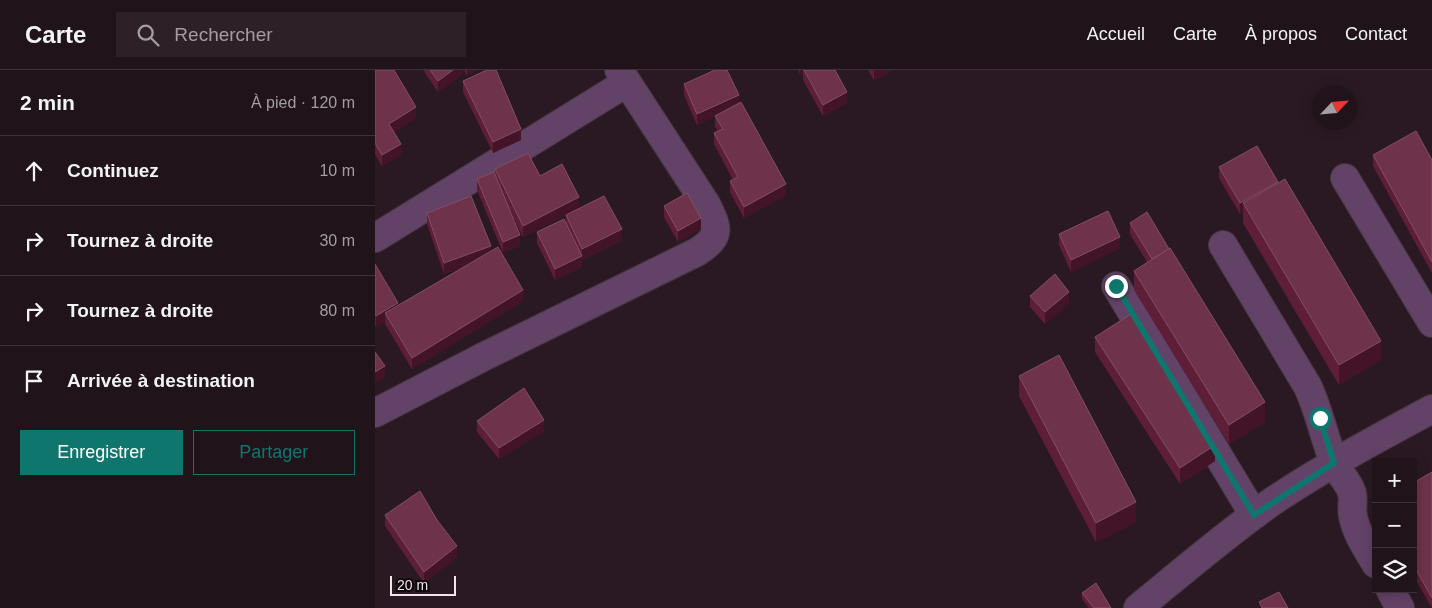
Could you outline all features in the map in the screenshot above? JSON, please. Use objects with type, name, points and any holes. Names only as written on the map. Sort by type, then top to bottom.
[{"type":"street","points":[[375,238],[623,76],[706,204],[716,223],[715,237],[709,245],[697,252],[483,357],[375,413]]},
{"type":"street","points":[[1345,178],[1432,323]]},
{"type":"street","points":[[1223,245],[1308,387],[1315,402],[1334,463],[1346,480],[1352,493],[1352,514],[1356,528],[1372,557]]},
{"type":"street","points":[[1116,286],[1254,515]]},
{"type":"street","points":[[1138,608],[1254,515],[1334,463],[1432,409]]},
{"type":"street","points":[[1391,593],[1400,608]]},
{"type":"building","points":[[375,70],[394,70],[416,107],[389,124],[401,144],[382,155],[375,143]]},
{"type":"building","points":[[430,70],[453,70],[438,81]]},
{"type":"building","points":[[487,70],[496,70],[521,129],[493,142],[463,81]]},
{"type":"building","points":[[715,70],[727,70],[739,95],[697,114],[684,84]]},
{"type":"building","points":[[804,70],[835,70],[847,92],[823,105]]},
{"type":"building","points":[[741,102],[786,184],[744,207],[730,181],[738,177],[714,133],[723,129],[715,116]]},
{"type":"building","points":[[1416,131],[1432,160],[1432,262],[1373,155]]},
{"type":"building","points":[[1257,146],[1278,182],[1240,203],[1219,167]]},
{"type":"building","points":[[528,153],[540,176],[562,164],[579,197],[523,226],[495,169]]},
{"type":"building","points":[[494,172],[520,235],[503,242],[477,179]]},
{"type":"building","points":[[1285,179],[1381,341],[1339,365],[1243,203]]},
{"type":"building","points":[[687,193],[701,218],[678,231],[664,206]]},
{"type":"building","points":[[471,196],[491,246],[444,263],[427,213]]},
{"type":"building","points":[[604,196],[622,229],[582,249],[566,215]]},
{"type":"building","points":[[1108,211],[1120,237],[1071,260],[1059,234]]},
{"type":"building","points":[[1147,212],[1169,249],[1152,259],[1130,223]]},
{"type":"building","points":[[564,219],[582,256],[555,269],[537,232]]},
{"type":"building","points":[[498,247],[523,290],[412,358],[385,313]]},
{"type":"building","points":[[1170,248],[1265,402],[1229,425],[1134,271]]},
{"type":"building","points":[[375,264],[398,303],[376,316],[375,315]]},
{"type":"building","points":[[1055,274],[1069,292],[1045,312],[1030,296]]},
{"type":"building","points":[[1131,314],[1215,445],[1180,468],[1095,337]]},
{"type":"building","points":[[375,352],[385,366],[375,372]]},
{"type":"building","points":[[1059,355],[1136,502],[1096,523],[1019,376]]},
{"type":"building","points":[[524,388],[544,420],[499,448],[477,421]]},
{"type":"building","points":[[1432,472],[1432,598],[1417,571],[1417,481]]},
{"type":"building","points":[[420,491],[437,520],[457,546],[424,572],[385,515]]},
{"type":"building","points":[[1096,583],[1111,608],[1094,608],[1082,593]]},
{"type":"building","points":[[1279,592],[1288,608],[1262,608],[1259,602]]},
{"type":"route","points":[[1116,286],[1254,515],[1334,463],[1320,418]]}]
